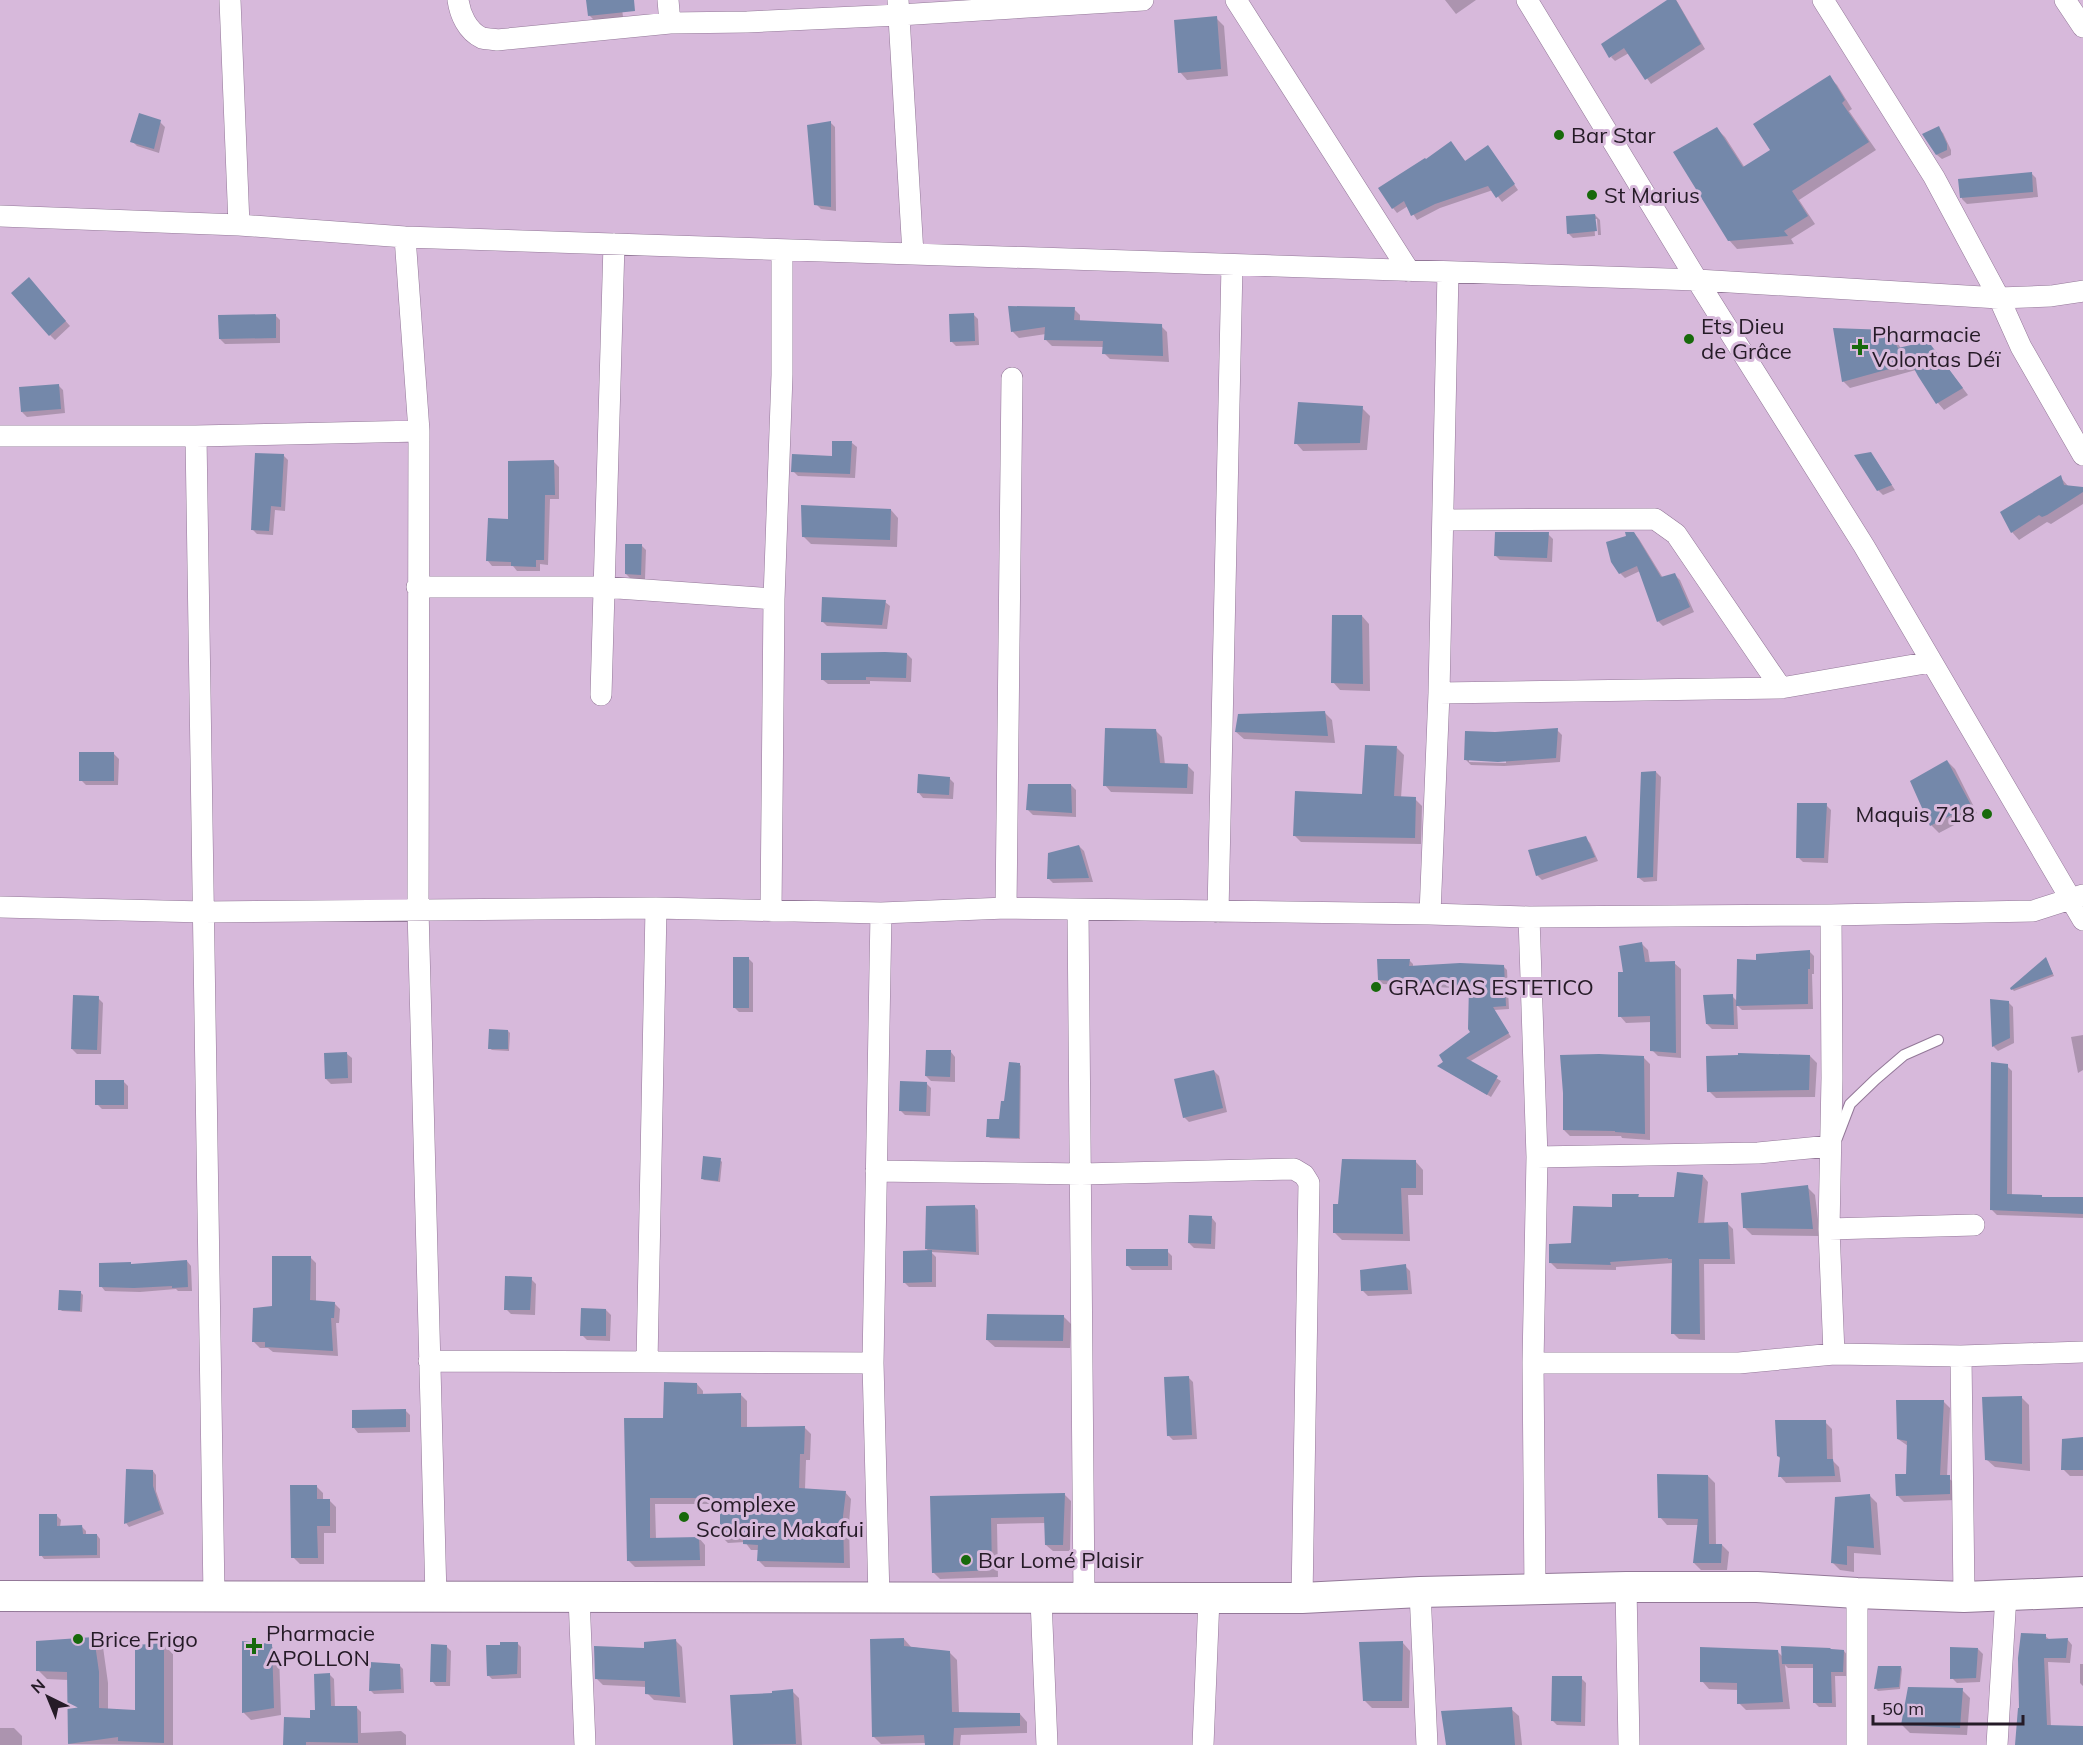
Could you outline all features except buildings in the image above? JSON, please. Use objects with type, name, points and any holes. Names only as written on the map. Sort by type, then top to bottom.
[{"type":"street","points":[[230,0],[239,225]]},
{"type":"street","points":[[458,0],[460,14],[471,29],[482,38],[497,40],[670,23],[747,22],[899,8],[1143,0]]},
{"type":"street","points":[[668,0],[670,23]]},
{"type":"street","points":[[1236,0],[1409,271]]},
{"type":"street","points":[[1527,0],[1697,280],[1864,546],[1931,662],[2077,897],[2083,921]]},
{"type":"street","points":[[1823,0],[1934,177],[1999,298],[2021,347],[2083,454]]},
{"type":"street","points":[[2065,0],[2083,27]]},
{"type":"street","points":[[899,8],[913,254]]},
{"type":"street","points":[[0,216],[239,225],[405,237],[1697,280],[1999,298],[2050,296],[2083,291]]},
{"type":"street","points":[[405,237],[419,432],[418,909],[436,1597]]},
{"type":"street","points":[[601,694],[614,244]]},
{"type":"street","points":[[771,911],[774,599],[782,375],[782,250]]},
{"type":"street","points":[[1218,912],[1232,265]]},
{"type":"street","points":[[1430,914],[1439,693],[1449,272]]},
{"type":"street","points":[[1006,909],[1012,378]]},
{"type":"street","points":[[0,436],[196,436],[419,432]]},
{"type":"street","points":[[196,436],[214,1596]]},
{"type":"street","points":[[1443,520],[1655,519],[1676,534],[1781,688]]},
{"type":"street","points":[[417,587],[603,587],[774,599]]},
{"type":"street","points":[[1439,693],[1781,688],[1931,662]]},
{"type":"street","points":[[0,907],[204,912],[656,908],[880,913],[1006,909],[1529,917],[2033,911],[2077,897]]},
{"type":"street","points":[[647,1362],[656,908]]},
{"type":"street","points":[[1078,910],[1084,1597]]},
{"type":"street","points":[[879,1598],[873,1363],[880,913]]},
{"type":"street","points":[[1831,915],[1832,1078],[1829,1228],[1834,1354]]},
{"type":"street","points":[[1529,917],[1537,1157],[1533,1363],[1535,1591]]},
{"type":"street","points":[[1537,1157],[1830,1151]]},
{"type":"street","points":[[876,1171],[1081,1174],[1294,1169],[1304,1175],[1309,1183],[1302,1598]]},
{"type":"street","points":[[1829,1228],[1974,1225]]},
{"type":"street","points":[[1533,1363],[1739,1363],[1834,1354],[1961,1356],[2083,1352]]},
{"type":"street","points":[[1961,1356],[1964,1597]]},
{"type":"street","points":[[429,1361],[873,1363]]},
{"type":"street","points":[[0,1596],[1302,1598],[1420,1592],[1626,1587],[1757,1587],[1964,1597],[2083,1592]]},
{"type":"street","points":[[1626,1587],[1629,1745]]},
{"type":"street","points":[[1420,1592],[1427,1745]]},
{"type":"street","points":[[1857,1593],[1857,1745]]},
{"type":"street","points":[[1997,1745],[2006,1595]]},
{"type":"street","points":[[579,1597],[585,1745]]},
{"type":"street","points":[[1203,1745],[1209,1598]]},
{"type":"street","points":[[1041,1599],[1047,1745]]},
{"type":"lane","points":[[1830,1151],[1850,1104],[1904,1055],[1938,1040]]},
{"type":"place","name":"Bar Star","points":[[1559,135]]},
{"type":"place","name":"St Marius","points":[[1592,195]]},
{"type":"place","name":"Ets Dieu de Grâce","points":[[1689,339]]},
{"type":"place","name":"Pharmacie Volontas Déï","points":[[1860,347]]},
{"type":"place","name":"Maquis 718","points":[[1987,814]]},
{"type":"place","name":"GRACIAS ESTETICO","points":[[1376,987]]},
{"type":"place","name":"Complexe Scolaire Makafui","points":[[684,1517]]},
{"type":"place","name":"Bar Lomé Plaisir","points":[[966,1560]]},
{"type":"place","name":"Brice Frigo","points":[[78,1639]]},
{"type":"place","name":"Pharmacie APOLLON","points":[[254,1646]]}]
